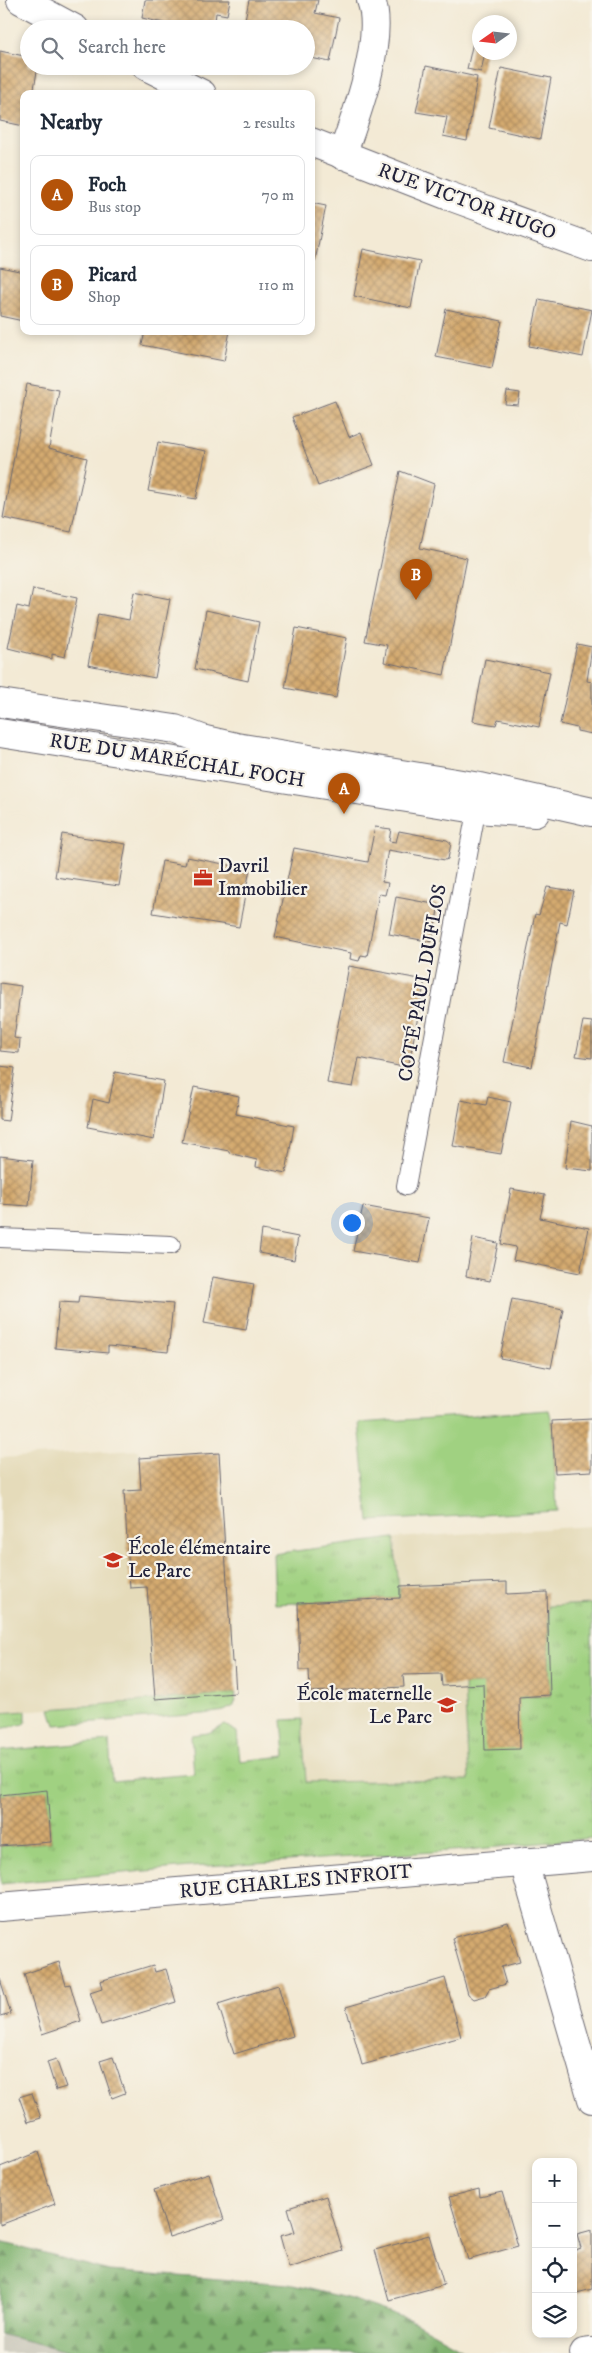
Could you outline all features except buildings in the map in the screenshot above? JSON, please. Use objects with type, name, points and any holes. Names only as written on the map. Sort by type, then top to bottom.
[{"type":"street","points":[[21,0],[58,20]]},
{"type":"street","points":[[342,155],[360,105],[372,45],[375,24],[371,0]]},
{"type":"street","points":[[164,75],[194,90]]},
{"type":"street","name":"RUE VICTOR HUGO","points":[[315,144],[592,248]]},
{"type":"street","name":"RUE DU MARÉCHAL FOCH","points":[[0,703],[175,729],[205,740],[478,798],[592,816]]},
{"type":"street","name":"RUE DU MARÉCHAL FOCH","points":[[0,733],[592,812]]},
{"type":"street","name":"RUE CHARLES INFROIT","points":[[0,1907],[592,1857]]},
{"type":"street","points":[[526,1862],[528,1877],[592,2098]]},
{"type":"street","points":[[584,2353],[592,2352]]},
{"type":"lane","name":"COTÉ PAUL DUFLOS","points":[[406,1186],[478,798]]},
{"type":"lane","points":[[0,1238],[171,1245]]},
{"type":"shaded area","name":"École élémentaire Le Parc","points":[[138,1450],[139,1458],[219,1453],[236,1693],[0,1713],[0,1458]]},
{"type":"shaded area","name":"École maternelle Le Parc","points":[[592,1526],[592,1838],[467,1850],[292,1861],[282,1720],[302,1719],[300,1692],[310,1691],[309,1670],[300,1670],[298,1603],[400,1598],[394,1538]]},
{"type":"shaded area","points":[[0,2334],[76,2353],[0,2353]]},
{"type":"green space","points":[[549,1410],[552,1421],[557,1511],[369,1521],[359,1423]]},
{"type":"green space","points":[[394,1538],[400,1598],[275,1604],[273,1554]]},
{"type":"green space","points":[[592,1604],[592,1838],[467,1850],[190,1867],[0,1884],[0,1846],[51,1842],[47,1791],[0,1795],[0,1751],[109,1741],[112,1781],[194,1774],[191,1735],[208,1733],[225,1725],[237,1732],[240,1761],[285,1756],[282,1720],[302,1719],[306,1782],[469,1780],[464,1685],[483,1684],[519,1697],[550,1696],[548,1606]]},
{"type":"green space","points":[[236,1693],[234,1706],[224,1711],[204,1714],[55,1725],[50,1709]]},
{"type":"green space","points":[[26,1711],[26,1722],[24,1724],[0,1729],[0,1713]]},
{"type":"green space","points":[[0,2242],[109,2271],[289,2284],[351,2299],[411,2320],[470,2353],[76,2353],[0,2334]]},
{"type":"place","name":"Picard","points":[[416,600]]},
{"type":"place","name":"Foch","points":[[344,814]]},
{"type":"place","name":"Davril Immobilier","points":[[203,878]]},
{"type":"place","name":"École élémentaire Le Parc","points":[[113,1560]]},
{"type":"place","name":"École maternelle Le Parc","points":[[447,1705]]}]
